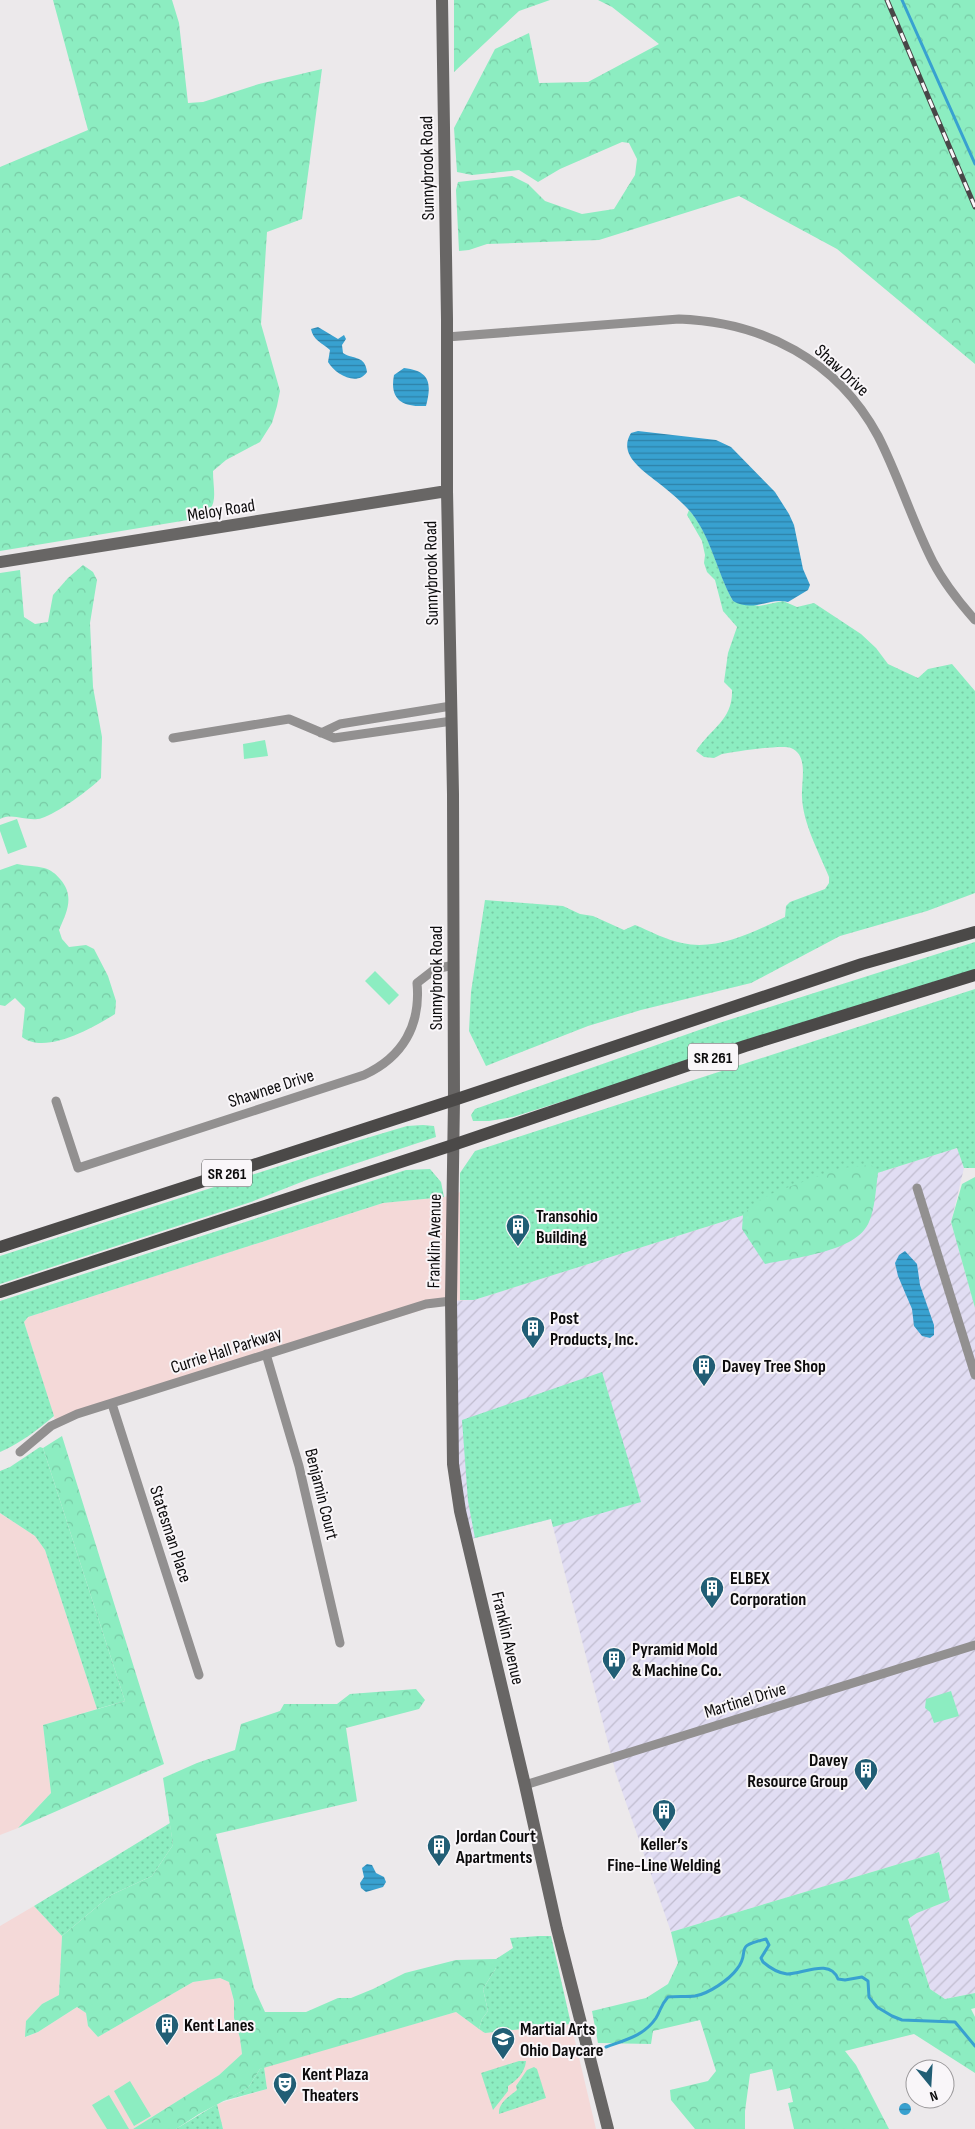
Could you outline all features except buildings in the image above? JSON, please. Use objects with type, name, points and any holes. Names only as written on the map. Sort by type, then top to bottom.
[{"type":"main road","name":"SR 261","points":[[0,1247],[454,1100],[852,967],[975,932]]},
{"type":"main road","name":"SR 261","points":[[0,1292],[453,1145],[746,1046],[975,975]]},
{"type":"street","name":"Sunnybrook Road","points":[[442,0],[447,337],[447,492],[452,721],[453,1145]]},
{"type":"street","name":"Shaw Drive","points":[[447,337],[679,319],[736,326],[781,342],[818,365],[841,386],[864,414],[885,452],[932,561],[948,586],[975,620]]},
{"type":"street","name":"Meloy Road","points":[[0,562],[447,492]]},
{"type":"street","points":[[321,733],[340,724],[451,706]]},
{"type":"street","points":[[172,738],[289,719],[334,738],[452,721]]},
{"type":"street","name":"Shawnee Drive","points":[[56,1101],[78,1168],[364,1075],[378,1069],[397,1053],[412,1026],[417,1011],[417,983],[435,969],[454,965]]},
{"type":"street","name":"Franklin Avenue","points":[[453,1145],[451,1301],[452,1437],[455,1484],[557,1929],[608,2129]]},
{"type":"street","points":[[917,1188],[975,1375]]},
{"type":"street","name":"Currie Hall Parkway","points":[[20,1452],[60,1421],[426,1304],[451,1301]]},
{"type":"street","name":"Benjamin Court","points":[[266,1354],[299,1466],[340,1643]]},
{"type":"street","name":"Statesman Place","points":[[112,1404],[199,1675]]},
{"type":"street","name":"Martinel Drive","points":[[525,1786],[975,1645]]},
{"type":"shaded area","points":[[957,1148],[964,1168],[951,1222],[975,1308],[975,1993],[945,1999],[930,1989],[908,1919],[917,1913],[950,1900],[939,1852],[671,1932],[616,1774],[551,1519],[467,1540],[460,1511],[451,1301],[474,1300]]},
{"type":"shaded area","points":[[466,1189],[474,1300],[451,1301],[56,1423],[24,1322],[28,1317],[383,1203],[452,1196]]},
{"type":"shaded area","points":[[0,1513],[35,1536],[45,1550],[97,1709],[43,1725],[51,1793],[18,1828],[0,1835]]},
{"type":"shaded area","points":[[34,1906],[62,1936],[59,1995],[42,2004],[26,2021],[26,2037],[38,2032],[77,2007],[86,2013],[88,2026],[98,2037],[193,1982],[220,1978],[229,1982],[242,2054],[219,2075],[133,2129],[0,2129],[0,1926]]},
{"type":"shaded area","points":[[456,2012],[485,2033],[571,2024],[596,2129],[223,2129],[217,2104],[267,2089],[264,2067]]},
{"type":"green space","points":[[53,0],[172,0],[179,23],[188,103],[203,102],[259,84],[322,69],[302,219],[267,232],[261,324],[280,391],[272,423],[260,442],[226,460],[213,471],[213,504],[206,514],[200,518],[0,551],[0,167],[88,130]]},
{"type":"green space","points":[[454,0],[550,0],[519,11],[454,72]]},
{"type":"green space","points":[[598,0],[975,0],[975,364],[837,249],[739,196],[599,240],[487,244],[459,251],[456,190],[458,182],[512,176],[528,184],[545,201],[582,214],[614,209],[635,175],[637,159],[629,143],[622,142],[560,169],[538,182],[519,170],[472,175],[457,172],[454,128],[495,49],[529,33],[539,83],[588,82],[659,44],[612,7]]},
{"type":"green space","points":[[689,510],[703,531],[733,601],[759,606],[783,601],[797,607],[814,603],[861,634],[876,648],[888,664],[918,678],[928,669],[952,664],[975,691],[975,893],[927,911],[840,936],[751,983],[641,1010],[588,1026],[486,1066],[469,1031],[471,992],[485,900],[563,906],[580,914],[593,916],[624,930],[635,925],[676,942],[695,945],[735,939],[761,929],[785,917],[786,906],[790,902],[825,889],[829,883],[829,877],[805,817],[802,797],[803,769],[797,751],[786,747],[768,748],[722,754],[714,758],[704,757],[696,751],[720,723],[729,709],[732,690],[724,682],[728,653],[737,627],[723,611],[715,580],[707,572],[704,563],[705,555],[702,541],[687,515]]},
{"type":"green space","points":[[83,565],[93,572],[97,580],[90,623],[93,687],[102,737],[101,778],[73,801],[48,816],[37,819],[5,817],[0,819],[0,573],[20,570],[24,617],[35,624],[48,622],[53,595]]},
{"type":"green space","points":[[265,740],[268,756],[244,759],[243,744]]},
{"type":"green space","points":[[17,819],[27,847],[8,854],[0,831],[0,825]]},
{"type":"green space","points":[[17,864],[49,870],[57,875],[65,885],[68,904],[59,930],[62,939],[69,947],[86,945],[94,949],[108,976],[116,1001],[115,1014],[69,1038],[43,1043],[32,1042],[22,1037],[25,1008],[15,998],[5,1006],[0,1005],[0,870]]},
{"type":"green space","points":[[975,942],[975,971],[513,1117],[489,1121],[473,1121],[471,1115],[475,1109],[719,1023]]},
{"type":"green space","points":[[375,971],[399,995],[389,1005],[365,981]]},
{"type":"green space","points":[[975,989],[975,1168],[964,1168],[957,1148],[474,1300],[460,1300],[460,1173],[475,1151]]},
{"type":"green space","points":[[407,1126],[434,1126],[436,1137],[309,1179],[251,1202],[0,1284],[0,1256],[360,1140]]},
{"type":"green space","points":[[871,1165],[878,1173],[875,1198],[871,1217],[862,1232],[852,1240],[823,1252],[765,1264],[742,1229],[743,1215],[755,1203],[775,1192],[841,1168]]},
{"type":"green space","points":[[430,1169],[441,1182],[444,1197],[383,1203],[28,1317],[24,1322],[54,1416],[22,1440],[0,1452],[0,1301],[406,1170]]},
{"type":"green space","points":[[975,1177],[975,1308],[951,1222],[962,1184]]},
{"type":"green space","points":[[602,1372],[641,1502],[553,1527],[551,1519],[475,1538],[468,1501],[462,1420]]},
{"type":"green space","points":[[62,1436],[164,1764],[18,1828],[51,1793],[43,1725],[125,1701],[43,1448]]},
{"type":"green space","points":[[40,1447],[43,1448],[125,1701],[97,1709],[45,1550],[35,1536],[0,1513],[0,1471],[10,1467]]},
{"type":"green space","points":[[416,1689],[425,1700],[419,1709],[346,1728],[357,1801],[216,1834],[254,1988],[265,2012],[306,2012],[338,1998],[351,1998],[405,1973],[456,1960],[496,1959],[496,1968],[483,1989],[488,2011],[482,2019],[479,2029],[456,2012],[260,2069],[248,2088],[199,2114],[176,2129],[133,2129],[219,2075],[242,2054],[240,2038],[234,2018],[234,2001],[229,1982],[220,1978],[193,1982],[98,2037],[88,2026],[86,2013],[77,2007],[38,2032],[25,2037],[26,2021],[42,2004],[59,1995],[62,1936],[111,1895],[152,1876],[173,1845],[163,1778],[197,1763],[235,1750],[241,1724],[280,1711],[284,1704],[337,1704],[350,1694]]},
{"type":"green space","points":[[951,1691],[959,1716],[934,1723],[930,1712],[925,1708],[926,1699]]},
{"type":"green space","points":[[170,1823],[173,1845],[152,1876],[111,1895],[62,1936],[34,1906]]},
{"type":"green space","points":[[939,1852],[950,1900],[917,1913],[908,1919],[930,1989],[945,1999],[975,1993],[975,2008],[971,2009],[975,2017],[975,2073],[914,2034],[845,2051],[856,2065],[889,2129],[794,2129],[788,2103],[793,2102],[790,2088],[777,2091],[772,2069],[750,2074],[745,2111],[745,2129],[695,2129],[671,2100],[670,2090],[708,2081],[716,2071],[700,2020],[653,2031],[651,2044],[598,2043],[592,2011],[646,1998],[668,1984],[678,1963],[671,1932]]},
{"type":"green space","points":[[551,1936],[571,2024],[485,2033],[479,2029],[482,2019],[488,2011],[483,1989],[496,1968],[496,1959],[513,1948],[510,1938]]},
{"type":"green space","points":[[519,2061],[526,2061],[522,2073],[508,2086],[508,2091],[493,2110],[481,2073]]},
{"type":"green space","points":[[264,2067],[267,2089],[223,2101],[248,2088],[260,2069]]},
{"type":"green space","points":[[534,2067],[537,2069],[546,2098],[499,2114],[502,2103],[517,2090],[516,2086],[527,2070]]},
{"type":"green space","points":[[130,2081],[151,2116],[134,2126],[114,2091]]},
{"type":"green space","points":[[109,2095],[129,2129],[107,2129],[92,2105]]},
{"type":"green space","points":[[217,2104],[223,2129],[176,2129]]},
{"type":"water","points":[[318,327],[338,339],[344,335],[346,339],[342,345],[343,353],[364,363],[367,372],[363,376],[352,379],[336,371],[331,366],[328,362],[330,350],[316,339],[312,333],[311,329]]},
{"type":"water","points":[[404,368],[419,372],[427,380],[429,391],[426,406],[405,403],[396,396],[393,384],[394,375]]},
{"type":"water","points":[[638,431],[716,440],[731,447],[775,492],[789,514],[794,525],[803,569],[810,585],[808,590],[788,602],[774,601],[748,606],[733,601],[699,524],[676,497],[638,466],[629,454],[627,448],[631,433]]},
{"type":"water","points":[[905,1251],[917,1264],[920,1285],[934,1325],[934,1335],[930,1338],[922,1336],[914,1326],[912,1309],[898,1276],[895,1263],[899,1255]]},
{"type":"water","points":[[367,1864],[372,1865],[376,1873],[384,1877],[386,1882],[383,1887],[366,1892],[361,1888],[360,1883],[364,1877],[362,1868]]},
{"type":"water","points":[[905,2103],[905,2109],[911,2109],[907,2115],[903,2115],[899,2111],[899,2107]]},
{"type":"waterway","points":[[902,0],[975,164]]},
{"type":"waterway","points":[[606,2047],[634,2037],[646,2029],[656,2018],[668,1997],[695,1996],[718,1986],[737,1969],[741,1963],[745,1947],[766,1939],[769,1945],[761,1958],[763,1962],[774,1970],[787,1974],[823,1968],[829,1969],[838,1979],[845,1980],[862,1977],[868,1981],[869,1997],[877,2007],[902,2020],[955,2022],[975,2046]]},
{"type":"railway","points":[[887,0],[975,207]]},
{"type":"place","name":"Transohio Building","points":[[518,1247]]},
{"type":"place","name":"Post Products, Inc.","points":[[533,1349]]},
{"type":"place","name":"Davey Tree Shop","points":[[704,1387]]},
{"type":"place","name":"ELBEX Corporation","points":[[712,1609]]},
{"type":"place","name":"Pyramid Mold & Machine Co.","points":[[614,1680]]},
{"type":"place","name":"Davey Resource Group","points":[[866,1791]]},
{"type":"place","name":"Keller’s Fine-Line Welding","points":[[664,1832]]},
{"type":"place","name":"Jordan Court Apartments","points":[[439,1867]]},
{"type":"place","name":"Kent Lanes","points":[[167,2046]]},
{"type":"place","name":"Martial Arts Ohio Daycare","points":[[503,2060]]},
{"type":"place","name":"Kent Plaza Theaters","points":[[285,2105]]}]
